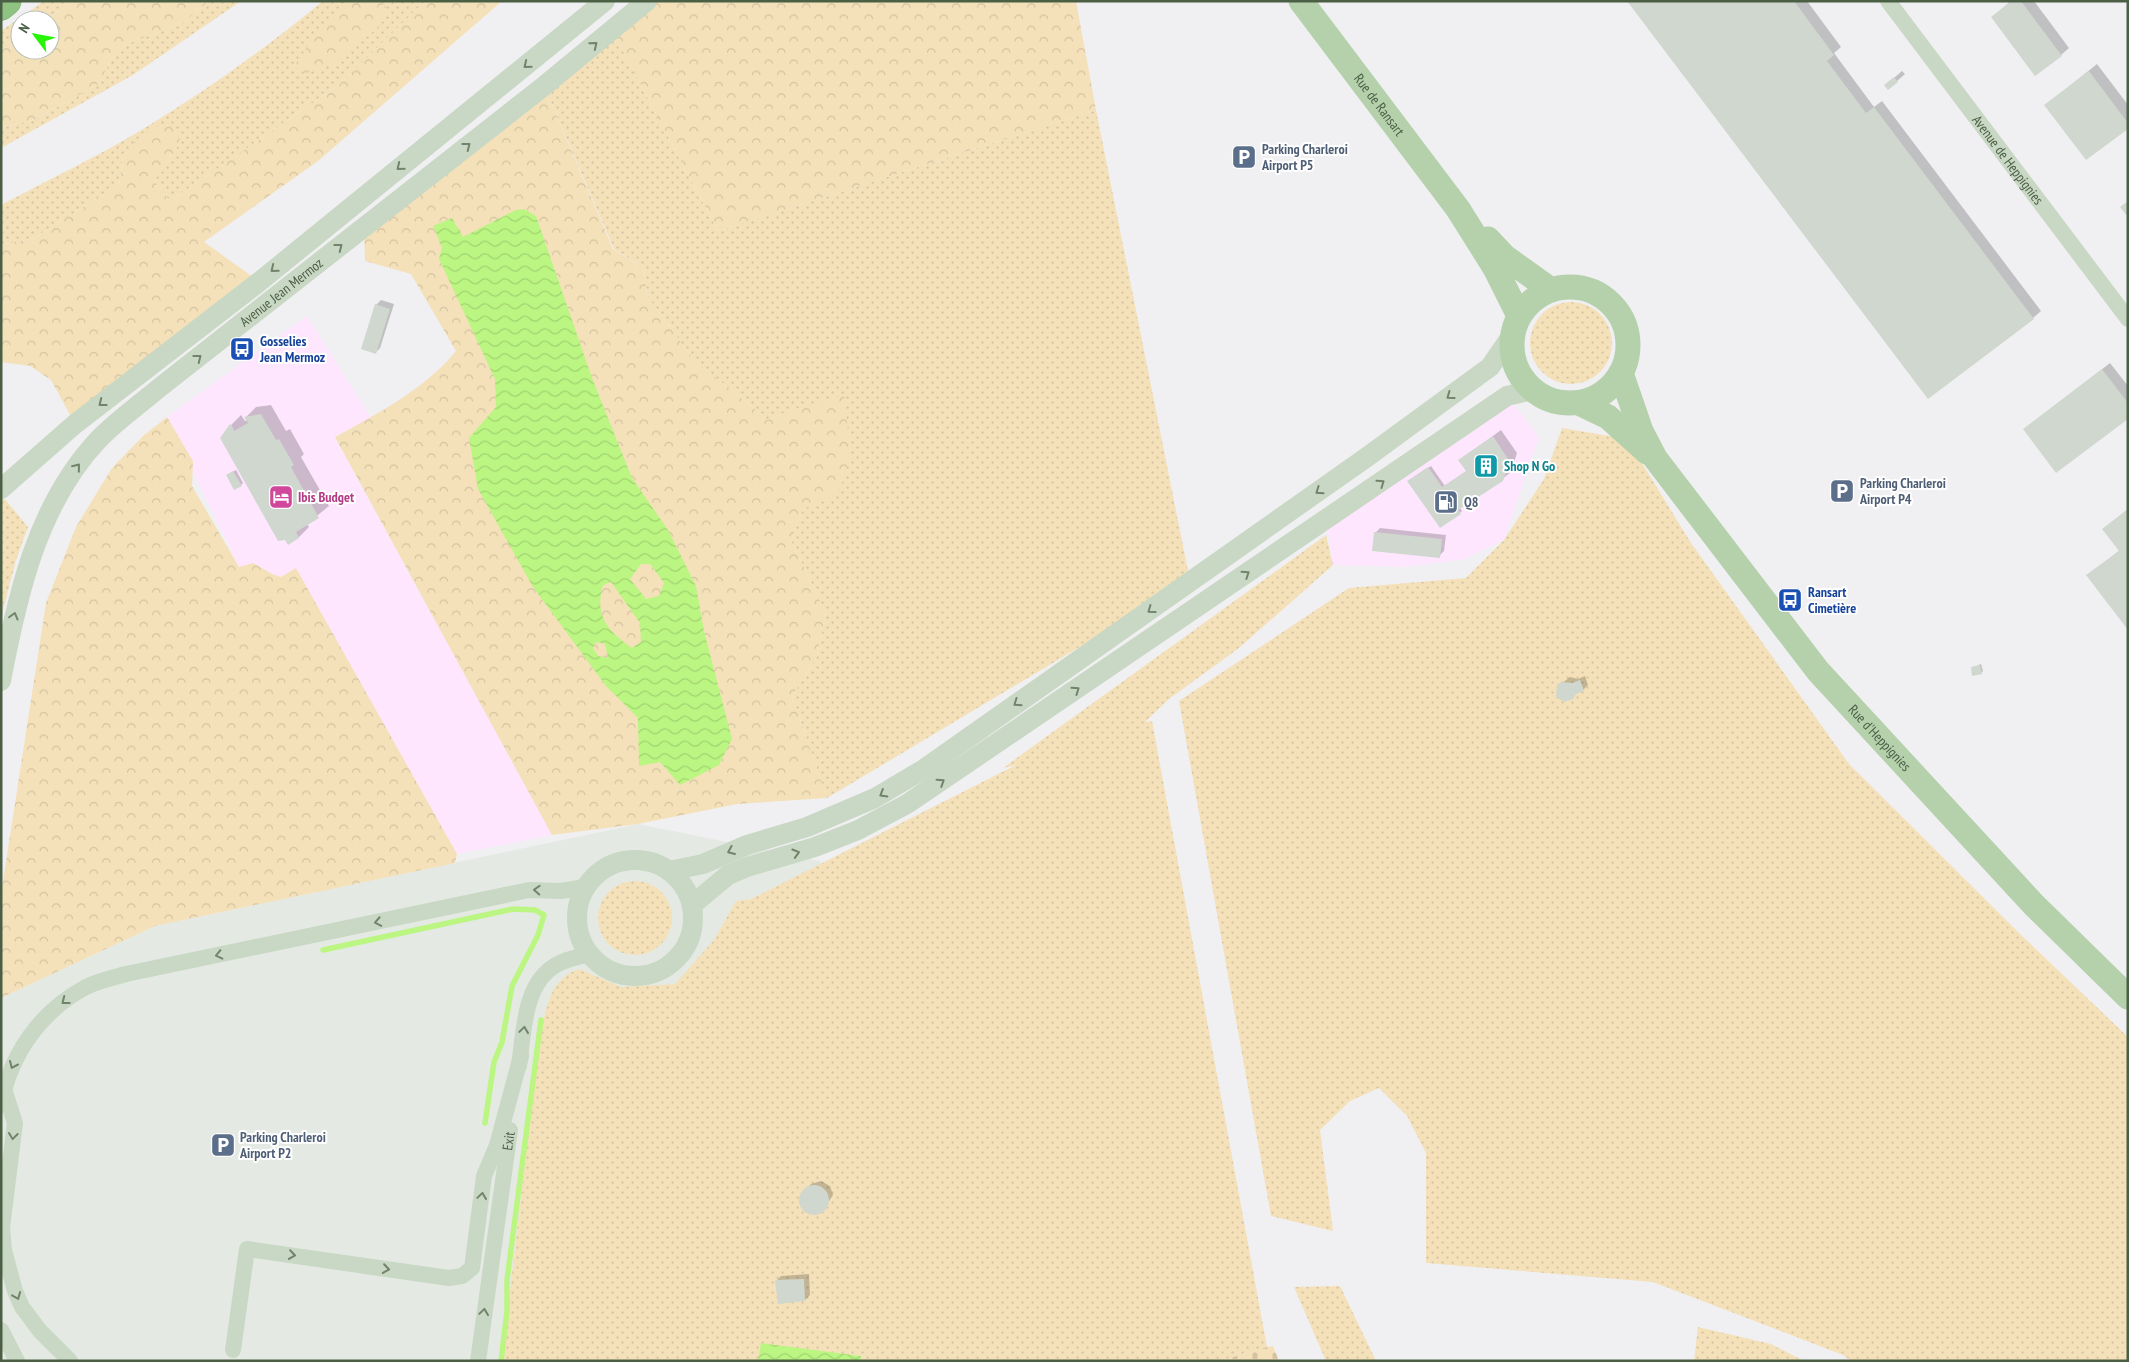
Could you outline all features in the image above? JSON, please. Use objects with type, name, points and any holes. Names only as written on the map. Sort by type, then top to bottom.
[{"type":"highway","points":[[1,6],[7,1]]},
{"type":"main road","name":"Rue de Ransart","points":[[1301,1],[1458,209],[1495,268],[1516,326]]},
{"type":"main road","name":"Rue de Ransart","points":[[1458,209],[1505,257],[1551,290]]},
{"type":"main road","points":[[1571,287],[1590,290],[1608,301],[1620,316],[1627,334],[1628,355],[1621,373],[1610,388],[1596,398],[1568,404],[1549,400],[1532,390],[1519,374],[1512,355],[1516,326],[1534,299],[1551,290],[1571,287]]},
{"type":"main road","name":"Rue d'Heppignies","points":[[1621,373],[1641,431],[1655,458],[1818,672],[2034,905],[2128,997]]},
{"type":"main road","name":"Rue d'Heppignies","points":[[1579,403],[1608,417],[1655,458]]},
{"type":"street","name":"Avenue Jean Mermoz","points":[[1,488],[75,424],[259,282],[605,1]]},
{"type":"street","name":"Avenue Jean Mermoz","points":[[1,681],[13,618],[41,528],[66,480],[99,440],[160,388],[544,86],[647,1]]},
{"type":"street","name":"Avenue de Heppignies","points":[[1888,1],[2128,319]]},
{"type":"street","points":[[669,870],[703,864],[747,845],[807,827],[876,798],[924,769],[1367,457],[1490,367],[1516,326]]},
{"type":"street","points":[[692,905],[728,875],[815,847],[858,830],[907,804],[1507,396],[1532,390]]},
{"type":"street","points":[[630,860],[657,864],[669,870],[680,880],[692,905],[693,921],[686,944],[672,962],[659,970],[644,975],[629,976],[614,972],[600,965],[589,954],[580,938],[577,921],[578,903],[585,887],[605,868],[630,860]]},
{"type":"street","points":[[70,1361],[40,1331],[22,1307],[4,1250],[2,1229],[15,1123],[3,1097],[22,1048],[43,1018],[88,986],[126,974],[529,890],[561,891],[585,887]]},
{"type":"street","name":"Exit","points":[[478,1361],[525,1021],[532,996],[539,981],[555,966],[589,954]]},
{"type":"street","points":[[233,1350],[247,1249],[449,1278],[462,1276],[472,1268],[484,1176],[497,1145],[521,1056]]},
{"type":"street","points":[[1,1330],[17,1361]]},
{"type":"shaded area","points":[[307,316],[371,418],[335,438],[552,835],[457,854],[296,569],[281,577],[253,563],[239,567],[167,417]]},
{"type":"shaded area","points":[[1507,396],[1539,437],[1504,540],[1462,560],[1402,567],[1333,565],[1326,520]]},
{"type":"shaded area","points":[[638,824],[820,861],[825,873],[1267,1347],[1220,1361],[2,1361],[1,998],[155,926]]},
{"type":"green space","points":[[44,1],[74,1],[60,10],[31,10]]},
{"type":"green space","points":[[74,1],[209,1],[183,23],[129,43],[111,59],[100,83],[36,119],[1,128],[1,51],[10,45],[10,60],[60,60],[60,10]]},
{"type":"green space","points":[[209,1],[241,1],[133,75],[1,148],[1,128],[36,119],[100,83],[111,59],[129,43],[183,23]]},
{"type":"green space","points":[[323,1],[348,1],[345,2],[294,66],[387,9],[380,1],[425,1],[339,85],[170,201],[154,181],[181,141],[123,156],[119,185],[34,238],[1,245],[1,205],[108,149],[190,100],[280,35]]},
{"type":"green space","points":[[380,1],[387,9],[381,25],[336,63],[304,74],[294,66],[322,26],[345,2]]},
{"type":"green space","points":[[425,1],[502,1],[318,161],[204,242],[257,280],[75,424],[51,380],[30,366],[1,362],[1,245],[34,238],[119,185],[123,156],[143,133],[168,122],[181,141],[154,181],[170,201],[339,85]]},
{"type":"green space","points":[[647,1],[1076,1],[1096,110],[718,231],[612,30]]},
{"type":"green space","points":[[10,25],[10,45],[1,51],[1,31]]},
{"type":"green space","points":[[612,30],[718,231],[1096,110],[1190,581],[827,798],[792,696],[817,656],[826,613],[791,541],[803,509],[788,411],[768,420],[694,360],[647,296],[644,268],[614,249],[544,86]]},
{"type":"green space","points":[[544,86],[613,249],[644,268],[647,296],[694,360],[768,420],[788,411],[844,395],[851,458],[838,495],[803,509],[791,541],[826,613],[817,656],[792,696],[827,798],[737,804],[638,824],[552,835],[335,437],[400,400],[444,365],[456,351],[411,274],[365,261],[364,228]]},
{"type":"green space","points":[[1571,302],[1587,305],[1600,314],[1609,327],[1612,343],[1609,359],[1600,372],[1587,381],[1571,384],[1555,381],[1542,372],[1533,359],[1530,343],[1533,327],[1542,314],[1555,305]]},
{"type":"green space","points":[[167,417],[193,461],[192,486],[239,567],[253,563],[281,577],[296,568],[457,854],[455,863],[155,926],[1,998],[1,894],[46,603],[76,527],[112,468],[143,436]]},
{"type":"green space","points":[[1562,428],[1627,439],[1691,543],[1849,764],[2020,934],[2128,1037],[2128,1361],[1851,1361],[1843,1355],[1653,1282],[1426,1263],[1426,1153],[1407,1116],[1379,1088],[1350,1101],[1320,1130],[1333,1231],[1271,1216],[1179,701],[1349,588],[1466,578],[1504,540],[1544,479]]},
{"type":"green space","points":[[4,498],[28,527],[16,560],[1,618],[1,501]]},
{"type":"green space","points":[[1326,535],[1333,565],[1239,648],[1169,699],[1145,722],[1152,721],[1267,1347],[1220,1361],[502,1361],[540,1033],[551,995],[561,979],[579,969],[621,987],[675,984],[714,940],[736,901],[751,899],[1016,765],[1003,768]]},
{"type":"green space","points":[[635,881],[656,887],[666,897],[672,918],[666,939],[656,949],[635,955],[614,949],[604,939],[598,918],[604,897],[614,887]]},
{"type":"green space","points":[[1340,1286],[1376,1361],[1326,1361],[1294,1287]]},
{"type":"green space","points":[[1698,1327],[1771,1344],[1804,1361],[1694,1361]]},
{"type":"green space","points":[[1273,1346],[1279,1361],[1220,1361],[1267,1347]]},
{"type":"water","points":[[524,209],[536,216],[592,378],[632,478],[668,530],[696,586],[704,631],[732,739],[719,765],[680,785],[660,762],[639,766],[638,718],[606,686],[533,587],[478,489],[469,438],[496,407],[495,379],[439,259],[442,247],[433,226],[452,218],[463,237],[516,210]],"holes":[[[641,564],[650,564],[664,583],[659,596],[646,599],[630,579]],[[611,582],[640,623],[641,642],[632,648],[616,635],[605,622],[600,606],[603,585]],[[596,642],[605,644],[608,658],[598,656],[593,648]]]},
{"type":"water","points":[[761,1343],[861,1356],[861,1361],[758,1361]]},
{"type":"building","points":[[1627,1],[1794,1],[1834,55],[1827,61],[1866,113],[1874,107],[2034,319],[1928,399]]},
{"type":"building","points":[[2012,1],[2021,1],[2062,56],[2035,76],[1991,17]]},
{"type":"building","points":[[2089,71],[2128,123],[2128,129],[2086,160],[2044,105]]},
{"type":"building","points":[[1894,77],[1898,82],[1888,90],[1884,85]]},
{"type":"building","points":[[2128,201],[2128,217],[2120,207]]},
{"type":"building","points":[[375,304],[390,309],[376,354],[361,349]]},
{"type":"building","points":[[2102,369],[2128,403],[2128,419],[2056,473],[2023,429]]},
{"type":"building","name":"Ibis Budget","points":[[261,414],[276,440],[279,439],[294,465],[291,467],[319,518],[296,532],[299,538],[288,545],[285,540],[278,541],[220,438],[230,424],[234,431],[248,423],[244,417]]},
{"type":"building","points":[[1493,436],[1510,462],[1503,481],[1458,510],[1461,514],[1440,528],[1407,481],[1428,467],[1442,487],[1466,471],[1458,460]]},
{"type":"building","points":[[233,471],[242,486],[234,490],[226,475]]},
{"type":"building","points":[[2128,509],[2128,630],[2086,575],[2119,551],[2102,529]]},
{"type":"building","points":[[1374,532],[1442,539],[1440,558],[1372,551]]},
{"type":"building","points":[[1980,665],[1982,674],[1972,676],[1971,667]]},
{"type":"building","points":[[1580,680],[1584,691],[1576,694],[1573,699],[1564,702],[1556,697],[1557,685],[1561,682],[1572,683]]},
{"type":"building","points":[[814,1185],[824,1190],[829,1200],[824,1210],[814,1215],[804,1210],[799,1200],[804,1190]]},
{"type":"building","points":[[804,1279],[805,1301],[778,1304],[775,1280]]},
{"type":"waterway","points":[[323,950],[513,909],[535,910],[544,915],[538,935],[512,986],[502,1042],[494,1062],[485,1123]]},
{"type":"waterway","points":[[501,1361],[507,1311],[507,1280],[541,1020]]},
{"type":"place","name":"Parking Charleroi Airport P5","points":[[1244,157]]},
{"type":"place","name":"Gosselies Jean Mermoz","points":[[242,349]]},
{"type":"place","name":"Shop N Go","points":[[1486,466]]},
{"type":"place","name":"Parking Charleroi Airport P4","points":[[1842,491]]},
{"type":"place","name":"Ibis Budget","points":[[281,497]]},
{"type":"place","name":"Q8","points":[[1446,502]]},
{"type":"place","name":"Ransart Cimetière","points":[[1790,600]]},
{"type":"place","name":"Parking Charleroi Airport P2","points":[[223,1145]]}]
